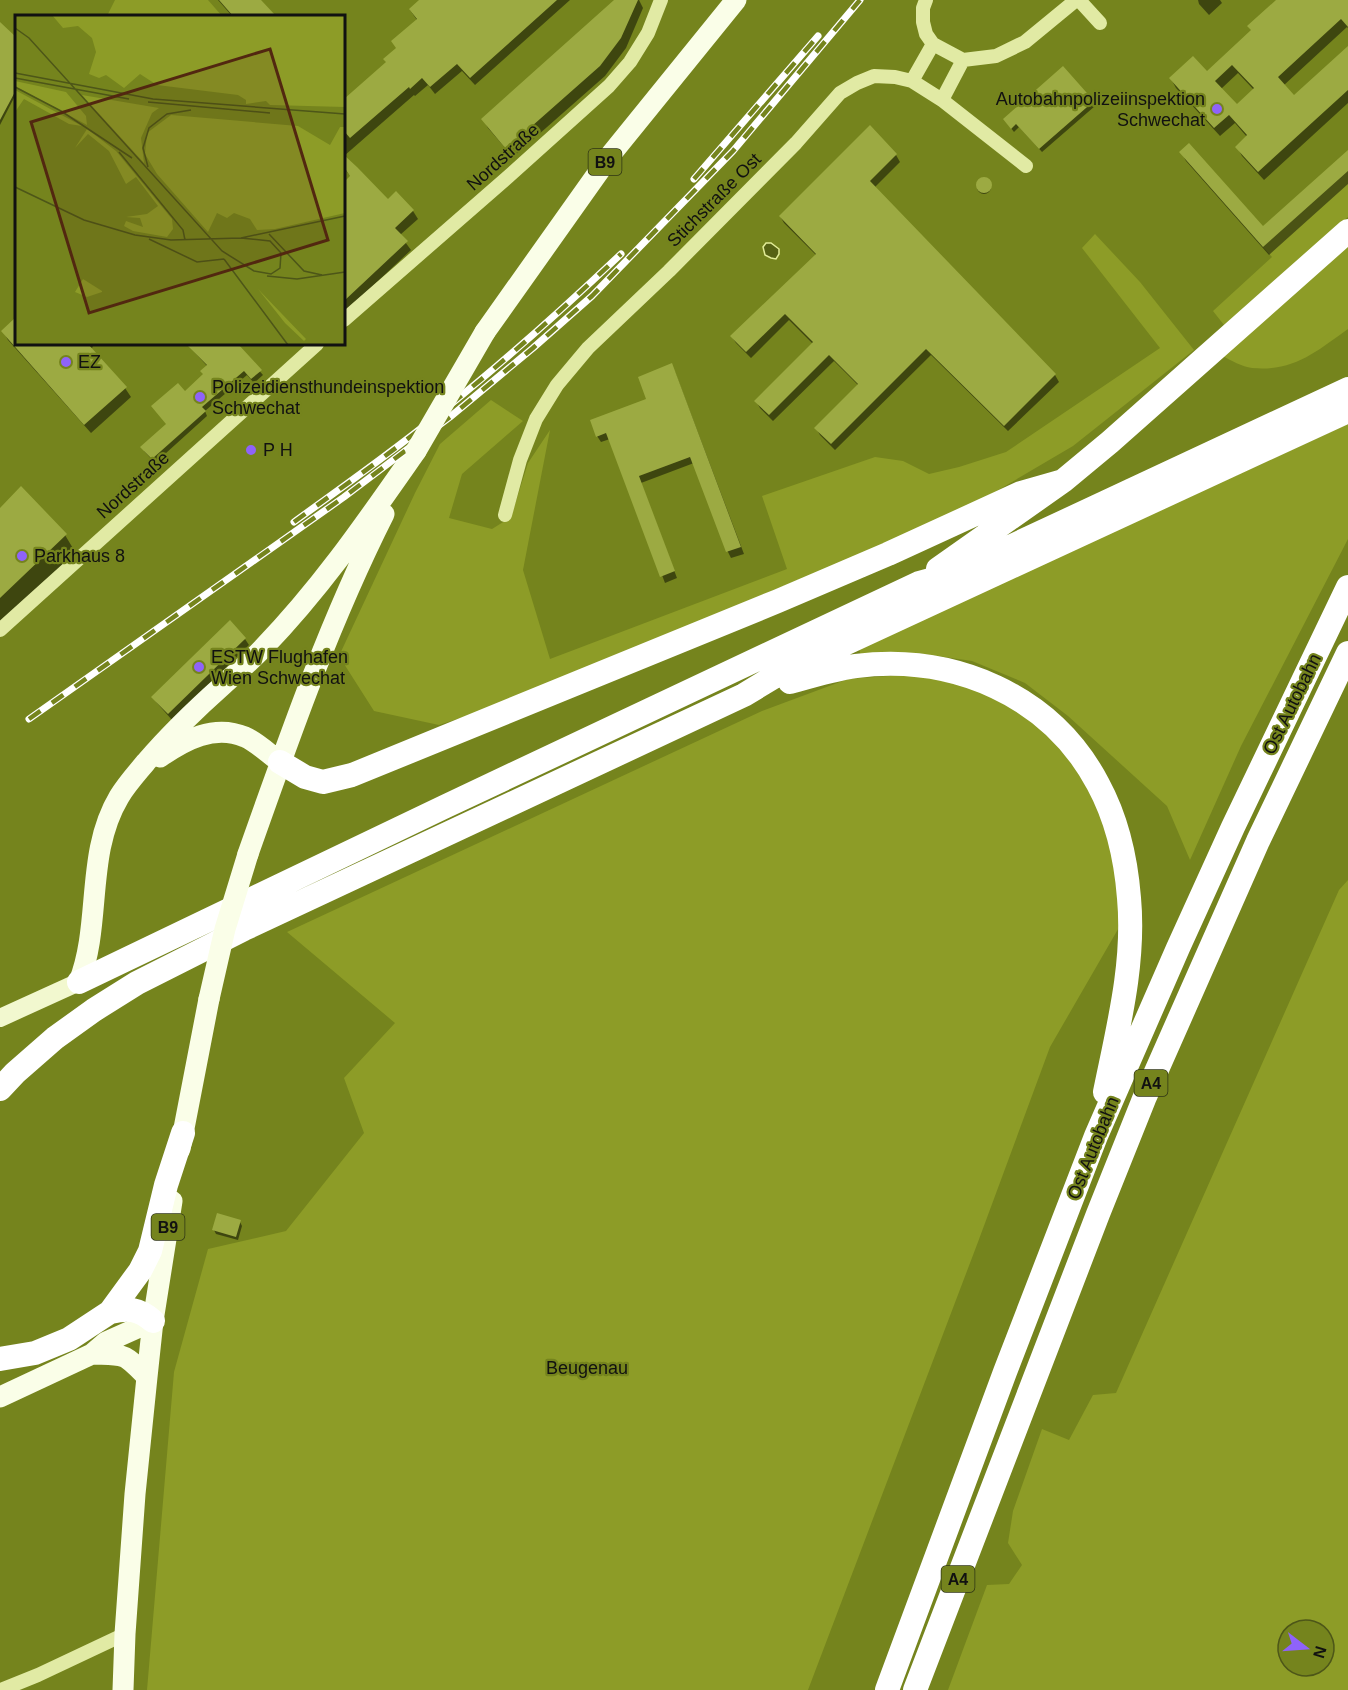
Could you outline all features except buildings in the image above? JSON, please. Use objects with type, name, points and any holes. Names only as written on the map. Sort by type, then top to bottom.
[{"type":"highway","points":[[79,982],[919,583],[1063,481],[1348,231]]},
{"type":"highway","points":[[919,583],[952,574],[1348,388]]},
{"type":"highway","points":[[0,1089],[56,1038],[94,1010],[137,983],[266,919],[744,695],[777,675],[1348,411]]},
{"type":"highway","points":[[280,762],[305,777],[323,782],[352,775],[778,602],[1021,493],[1063,481]]},
{"type":"highway","name":"Ost Autobahn","points":[[887,1690],[1005,1372],[1096,1136],[1228,837],[1348,587]]},
{"type":"highway","name":"Ost Autobahn","points":[[915,1690],[1144,1099],[1258,840],[1348,653]]},
{"type":"highway","points":[[744,695],[813,675],[855,666],[891,664],[927,666],[992,684],[1014,695],[1041,714],[1077,752],[1098,784],[1112,816],[1124,859],[1129,900],[1130,940],[1127,980],[1096,1136]]},
{"type":"highway","points":[[0,1359],[35,1353],[69,1339],[110,1312],[140,1271],[150,1251],[166,1185],[183,1133]]},
{"type":"highway","points":[[110,1312],[127,1309],[144,1313],[153,1322]]},
{"type":"main road","name":"B9","points":[[123,1690],[135,1494],[147,1377],[153,1322],[183,1133],[225,929],[248,854],[311,676],[381,521],[416,451],[485,332],[612,153],[736,0]]},
{"type":"main road","points":[[79,982],[90,943],[99,850],[106,823],[118,797],[160,745],[262,649],[316,589],[348,548],[416,451]]},
{"type":"main road","points":[[136,774],[180,743],[202,735],[225,732],[245,737],[280,762]]},
{"type":"main road","points":[[0,1397],[92,1354],[106,1342],[153,1322]]},
{"type":"main road","points":[[92,1354],[116,1354],[129,1359],[147,1377]]},
{"type":"street","name":"Nordstraße","points":[[345,319],[609,86],[630,62],[648,33],[661,0]]},
{"type":"street","points":[[926,0],[923,8],[926,34],[933,44],[963,60],[996,56],[1025,42],[1078,0],[1100,23]]},
{"type":"street","points":[[912,81],[933,44]]},
{"type":"street","points":[[942,100],[963,60]]},
{"type":"street","name":"Stichstraße Ost","points":[[505,515],[520,460],[536,419],[557,385],[588,348],[669,271],[796,143],[840,93],[857,82],[874,76],[912,81],[942,100],[1026,166]]},
{"type":"street","name":"Nordstraße","points":[[0,630],[316,345]]},
{"type":"street","points":[[0,1018],[79,982]]},
{"type":"street","points":[[1,1690],[38,1676],[125,1634]]},
{"type":"green space","points":[[115,0],[208,0],[221,15],[108,15]]},
{"type":"green space","points":[[1348,171],[1348,217],[1224,325],[1213,311],[1272,257],[1263,247]]},
{"type":"green space","points":[[1095,234],[1140,282],[1194,350],[1073,446],[995,492],[911,533],[491,708],[439,725],[374,711],[339,656],[440,444],[491,400],[523,421],[462,474],[449,518],[492,529],[511,517],[528,463],[550,430],[523,570],[550,659],[787,569],[762,496],[875,457],[903,461],[929,474],[1006,452],[1160,348],[1082,248]]},
{"type":"green space","points":[[1348,243],[1348,329],[1315,352],[1280,367],[1248,367],[1222,356]]},
{"type":"green space","points":[[1348,424],[1348,539],[1241,746],[1190,860],[1167,806],[1068,716],[1025,683],[972,661],[917,653],[861,656],[859,649]]},
{"type":"green space","name":"Beugenau","points":[[915,674],[966,684],[1010,707],[1050,734],[1083,774],[1102,815],[1118,867],[1121,924],[1050,1047],[808,1690],[147,1690],[174,1372],[208,1249],[286,1231],[364,1133],[344,1078],[395,1023],[287,932],[762,711],[848,679]]},
{"type":"green space","points":[[1348,880],[1348,1690],[948,1690],[987,1585],[1009,1584],[1022,1565],[1008,1543],[1013,1511],[1042,1429],[1069,1440],[1093,1395],[1116,1393],[1339,890]]},
{"type":"shaded area","points":[[766,243],[771,243],[779,249],[776,259],[765,255],[763,247]]},
{"type":"railway","points":[[29,719],[344,497],[450,417],[533,348],[592,296],[733,151],[860,0]]},
{"type":"railway","points":[[694,179],[818,36]]},
{"type":"railway","points":[[294,522],[427,424],[534,333],[621,254]]},
{"type":"place","name":"Autobahnpolizeiinspektion Schwechat","points":[[1217,109]]},
{"type":"place","name":"EZ","points":[[66,362]]},
{"type":"place","name":"Polizeidiensthundeinspektion Schwechat","points":[[200,397]]},
{"type":"place","name":"P H","points":[[251,450]]},
{"type":"place","name":"Parkhaus 8","points":[[22,556]]},
{"type":"place","name":"ESTW Flughafen Wien Schwechat","points":[[199,667]]}]
